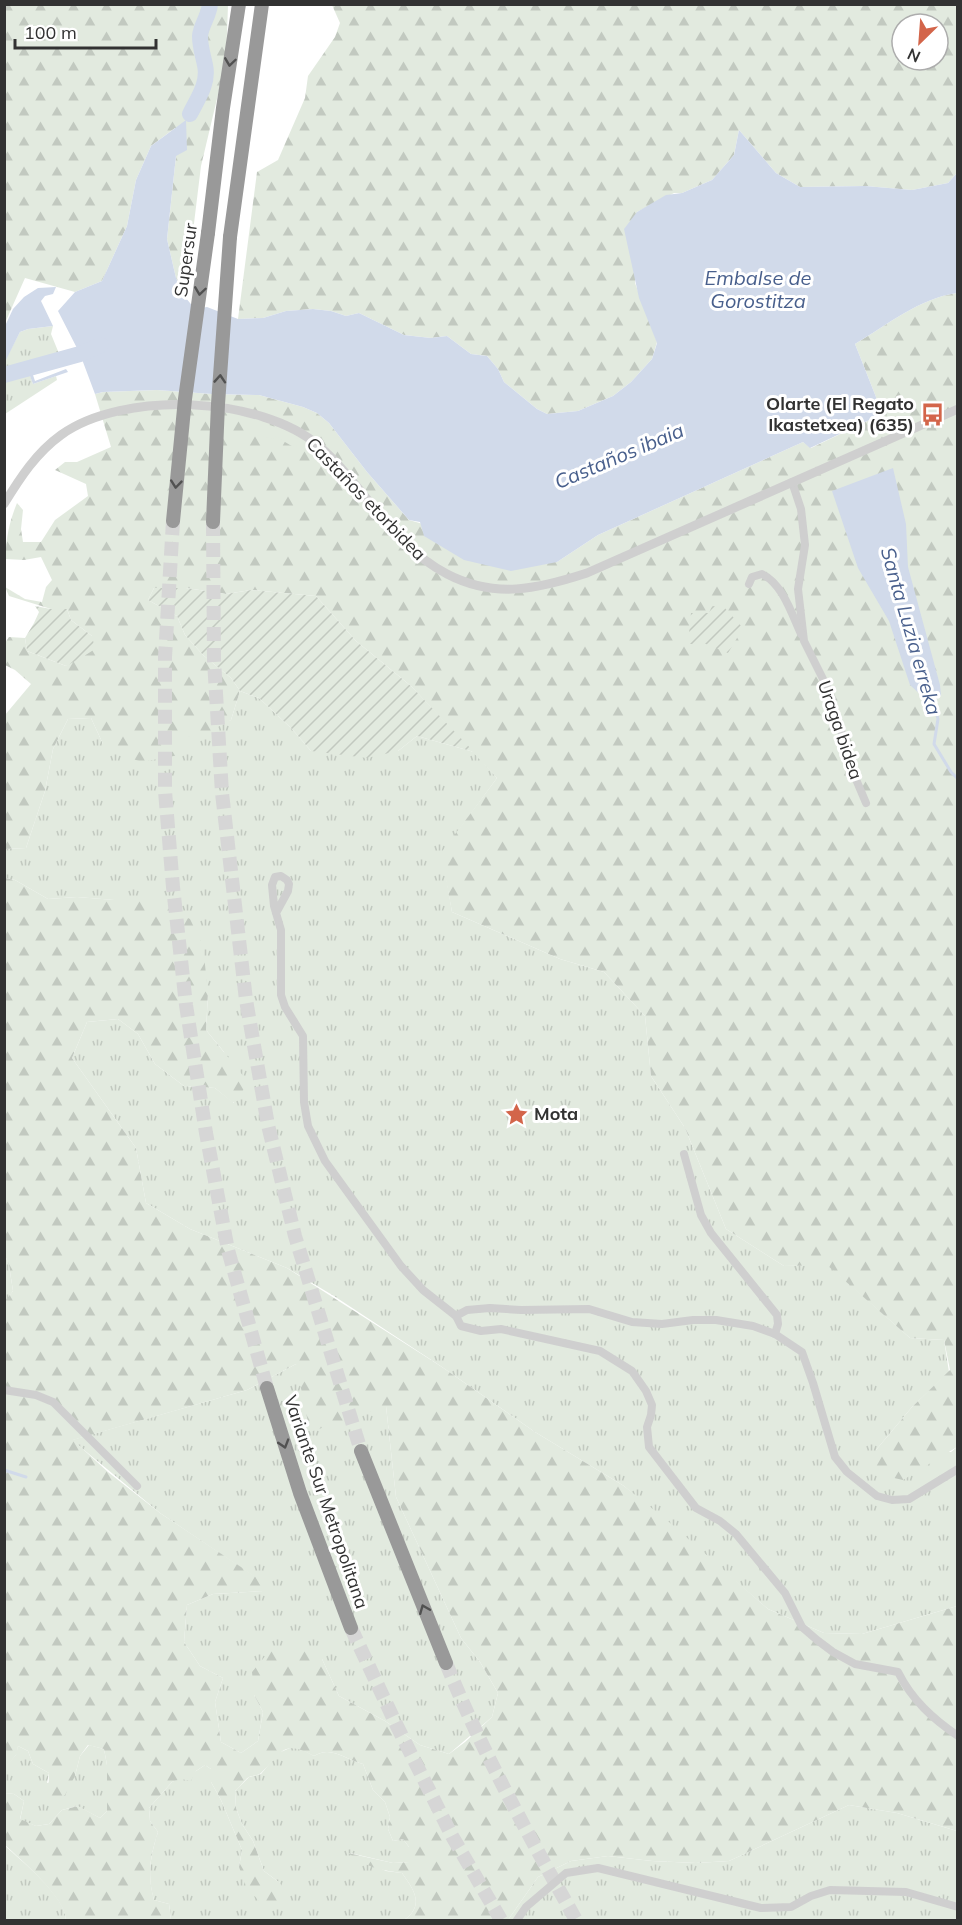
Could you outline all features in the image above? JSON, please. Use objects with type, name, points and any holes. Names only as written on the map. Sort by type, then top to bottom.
[{"type":"highway","name":"Supersur","points":[[172,521],[185,399],[239,4]]},
{"type":"highway","points":[[213,522],[218,404],[230,237],[262,4]]},
{"type":"highway","name":"Variante Sur Metropolitana","points":[[267,1388],[300,1493],[351,1628]]},
{"type":"highway","points":[[360,1451],[446,1663]]},
{"type":"street","name":"Castaños etorbidea","points":[[4,504],[28,467],[51,443],[74,427],[98,415],[146,405],[195,405],[246,412],[299,432],[320,447],[417,554],[432,565],[458,578],[495,588],[526,589],[549,585],[587,573],[957,409]]},
{"type":"street","name":"Uraga bidea","points":[[792,482],[801,509],[805,545],[798,589],[804,641],[830,691],[855,777],[866,803]]},
{"type":"street","points":[[749,584],[752,577],[762,574],[775,584],[804,641]]},
{"type":"street","points":[[276,913],[281,930],[281,995],[285,1007],[303,1036],[304,1102],[308,1126],[325,1161],[400,1266],[423,1290],[456,1316],[461,1326],[482,1332],[501,1329],[540,1336],[600,1351],[632,1371],[646,1390],[652,1405],[647,1427],[649,1447],[696,1508],[720,1521],[748,1547],[785,1593],[802,1627],[833,1652],[855,1664],[898,1672],[905,1686],[920,1705],[942,1726],[957,1736]]},
{"type":"street","points":[[684,1154],[701,1215],[711,1233],[777,1315],[778,1324],[775,1334]]},
{"type":"street","points":[[456,1316],[467,1310],[490,1308],[589,1309],[632,1322],[662,1324],[716,1320],[753,1326],[775,1334],[802,1352],[835,1457],[847,1472],[877,1496],[892,1500],[909,1498],[957,1470]]},
{"type":"street","points":[[4,1390],[36,1395],[52,1402],[137,1486]]},
{"type":"street","points":[[517,1920],[526,1907],[566,1873],[598,1868],[761,1908],[791,1907],[811,1896],[830,1890],[906,1892],[957,1907]]},
{"type":"green space","points":[[5,5],[228,5],[226,61],[201,166],[185,297],[176,278],[167,239],[176,156],[175,128],[151,146],[136,180],[127,226],[102,281],[75,292],[25,278],[5,323]]},
{"type":"green space","points":[[332,5],[957,5],[957,173],[948,183],[912,190],[865,186],[800,187],[776,173],[739,130],[734,155],[712,180],[682,193],[674,193],[637,212],[635,283],[657,342],[652,359],[631,382],[613,396],[578,411],[547,414],[537,409],[504,382],[498,369],[487,356],[471,354],[447,336],[431,338],[404,335],[359,313],[346,316],[313,309],[286,311],[263,318],[238,319],[257,172],[278,160],[305,98],[308,76],[335,37],[340,23]]},
{"type":"green space","points":[[957,293],[957,1447],[903,1480],[872,1473],[876,1450],[912,1407],[950,1370],[944,1340],[910,1338],[827,1265],[784,1266],[726,1229],[685,1128],[651,1076],[645,1016],[604,972],[560,959],[452,912],[441,853],[497,778],[411,686],[356,641],[316,596],[251,590],[226,594],[186,588],[154,588],[148,600],[177,616],[185,635],[203,655],[231,678],[240,691],[231,720],[199,737],[184,736],[179,755],[142,762],[112,752],[103,744],[91,718],[68,719],[53,749],[45,791],[26,848],[5,849],[5,715],[31,684],[15,670],[5,665],[5,643],[9,637],[25,638],[27,651],[66,666],[92,636],[71,620],[67,609],[51,609],[9,596],[5,587],[25,599],[42,602],[46,587],[52,580],[41,557],[24,560],[6,559],[6,545],[8,530],[17,503],[23,510],[21,529],[23,542],[41,542],[55,520],[88,496],[86,484],[55,470],[65,462],[77,462],[111,447],[95,394],[157,390],[259,395],[317,413],[329,423],[367,472],[409,520],[557,562],[598,535],[803,442],[811,448],[878,416],[876,397],[855,344],[917,306]]},
{"type":"green space","points":[[53,326],[51,334],[60,356],[5,369],[4,362],[20,332]]},
{"type":"green space","points":[[30,375],[33,384],[56,376],[57,380],[5,414],[5,381]]},
{"type":"green space","points":[[251,419],[282,429],[301,440],[295,448],[275,436],[273,439],[246,433]]},
{"type":"green space","points":[[154,588],[186,588],[226,594],[251,590],[316,596],[356,641],[411,686],[474,752],[417,736],[398,751],[367,758],[311,751],[292,729],[259,698],[240,691],[231,678],[203,655],[185,635],[177,616],[148,600]]},
{"type":"green space","points":[[35,606],[67,609],[71,620],[92,636],[95,649],[66,666],[27,651],[25,638],[39,612]]},
{"type":"green space","points":[[712,606],[724,607],[743,628],[728,653],[706,644],[688,644],[691,613],[709,613]]},
{"type":"green space","points":[[240,691],[259,698],[292,729],[311,751],[398,751],[417,736],[474,752],[497,778],[442,853],[452,912],[560,959],[604,972],[645,1016],[651,1076],[685,1128],[726,1229],[784,1266],[827,1264],[910,1338],[944,1340],[949,1372],[912,1407],[876,1450],[951,1452],[957,1447],[957,1606],[862,1634],[824,1633],[768,1609],[624,1486],[535,1432],[334,1296],[287,1268],[190,1229],[146,1203],[136,1148],[72,1058],[87,1022],[118,1019],[138,1034],[155,1064],[184,1086],[215,1088],[234,1103],[224,1052],[206,1030],[208,993],[114,900],[77,897],[48,899],[15,880],[5,878],[5,849],[26,848],[45,791],[53,749],[68,719],[91,718],[103,744],[184,735],[231,720]]},
{"type":"green space","points":[[5,878],[15,880],[48,899],[77,897],[153,901],[190,919],[203,946],[208,993],[206,1030],[249,1083],[233,1103],[215,1088],[184,1086],[155,1064],[138,1034],[118,1019],[87,1022],[72,1058],[136,1148],[146,1203],[190,1229],[287,1268],[442,1367],[535,1432],[624,1486],[669,1522],[768,1609],[824,1633],[862,1634],[957,1606],[957,1831],[897,1813],[849,1805],[729,1861],[696,1863],[608,1856],[571,1861],[538,1877],[508,1920],[404,1920],[414,1909],[416,1903],[413,1891],[402,1873],[373,1867],[348,1853],[393,1863],[409,1862],[409,1847],[403,1839],[393,1841],[388,1829],[390,1817],[385,1802],[373,1790],[363,1764],[338,1754],[327,1752],[314,1756],[289,1748],[279,1754],[261,1773],[247,1778],[235,1791],[236,1808],[242,1824],[253,1841],[264,1871],[280,1883],[288,1897],[283,1908],[265,1908],[246,1886],[239,1867],[242,1850],[211,1782],[211,1769],[205,1765],[196,1771],[191,1781],[181,1779],[172,1782],[149,1808],[150,1821],[158,1832],[150,1866],[152,1891],[154,1900],[169,1904],[171,1920],[66,1920],[64,1911],[51,1890],[5,1845],[5,1793],[14,1794],[24,1801],[20,1819],[36,1826],[49,1824],[62,1810],[78,1806],[100,1818],[107,1811],[107,1765],[104,1749],[88,1745],[80,1756],[75,1776],[65,1795],[48,1802],[49,1773],[33,1764],[28,1751],[18,1746],[17,1754],[5,1768],[4,1302],[13,1291],[9,1265],[4,1253]],"holes":[[[296,1364],[310,1432],[386,1406],[396,1497],[461,1638],[480,1662],[498,1693],[492,1717],[449,1754],[420,1745],[385,1721],[339,1696],[322,1659],[301,1647],[273,1647],[252,1672],[254,1695],[263,1712],[258,1741],[241,1753],[221,1742],[215,1702],[223,1678],[200,1666],[184,1642],[187,1605],[213,1594],[264,1591],[256,1577],[160,1513],[108,1472],[73,1440],[247,1390]]]},
{"type":"green space","points":[[4,1253],[9,1265],[13,1291],[5,1302]]},
{"type":"green space","points":[[296,1364],[386,1406],[396,1497],[461,1638],[480,1662],[498,1693],[492,1717],[449,1754],[420,1745],[385,1721],[339,1696],[322,1659],[254,1695],[263,1712],[258,1741],[241,1753],[221,1742],[215,1702],[223,1678],[200,1666],[184,1642],[187,1605],[213,1594],[263,1591],[255,1577],[160,1513],[72,1440],[247,1390]]},
{"type":"green space","points":[[89,1745],[104,1749],[107,1765],[107,1811],[100,1818],[77,1806],[62,1810],[49,1824],[36,1826],[20,1820],[24,1801],[14,1794],[5,1793],[4,1768],[16,1755],[18,1746],[28,1751],[33,1764],[49,1773],[47,1783],[75,1776],[80,1756]]},
{"type":"green space","points":[[290,1748],[299,1748],[314,1756],[327,1752],[338,1754],[363,1764],[373,1790],[385,1802],[390,1817],[388,1829],[393,1841],[403,1839],[409,1847],[409,1862],[393,1863],[350,1853],[386,1871],[402,1873],[415,1897],[414,1909],[404,1920],[171,1920],[169,1904],[154,1900],[152,1891],[150,1866],[158,1832],[150,1821],[149,1808],[172,1782],[205,1765],[211,1769],[211,1782],[242,1850],[239,1867],[280,1883],[264,1871],[253,1841],[242,1824],[236,1808],[235,1791],[249,1777],[261,1774],[278,1753]]},
{"type":"green space","points":[[849,1805],[897,1813],[957,1831],[957,1920],[508,1920],[538,1877],[571,1861],[608,1856],[696,1863],[729,1861]]},
{"type":"green space","points":[[4,1845],[51,1890],[64,1911],[66,1920],[5,1920]]},
{"type":"water","name":"Embalse de Gorostitza","points":[[186,120],[187,150],[176,156],[167,239],[176,278],[185,297],[195,309],[207,307],[238,319],[263,318],[286,311],[313,309],[346,316],[359,313],[404,335],[431,338],[447,336],[471,354],[487,356],[498,369],[504,382],[537,409],[547,414],[578,411],[613,396],[631,382],[652,359],[657,343],[639,298],[624,229],[637,212],[666,195],[682,193],[712,180],[734,155],[739,130],[776,173],[800,187],[865,186],[912,190],[948,183],[957,173],[957,293],[917,306],[855,344],[876,397],[878,416],[810,448],[803,442],[598,535],[557,562],[511,571],[464,560],[424,536],[420,522],[409,520],[367,472],[329,423],[317,413],[303,407],[259,395],[157,390],[95,394],[80,354],[58,311],[75,292],[102,281],[127,226],[136,180],[151,146]]},
{"type":"water","points":[[56,287],[53,294],[45,296],[41,301],[53,326],[20,332],[5,362],[5,326],[13,309],[24,297],[38,288]]},
{"type":"water","points":[[60,356],[63,364],[33,375],[35,381],[66,369],[68,372],[33,384],[30,376],[5,381],[5,369]]},
{"type":"water","points":[[893,468],[906,524],[908,567],[940,685],[941,695],[934,702],[922,696],[910,685],[889,621],[858,568],[832,491]]},
{"type":"waterway","points":[[190,114],[202,90],[205,78],[200,36],[210,4]]},
{"type":"waterway","points":[[4,375],[80,354],[101,345]]},
{"type":"waterway","name":"Santa Luzia erreka","points":[[933,699],[938,719],[934,744],[951,772],[958,779]]},
{"type":"waterway","points":[[4,1470],[26,1477]]},
{"type":"tunnel","points":[[173,521],[165,657],[165,791],[173,887],[186,1005],[206,1133],[228,1250],[267,1388]]},
{"type":"tunnel","points":[[213,522],[214,660],[222,793],[246,1000],[268,1125],[295,1236],[361,1451]]},
{"type":"tunnel","points":[[351,1628],[452,1836],[501,1920]]},
{"type":"tunnel","points":[[446,1663],[491,1761],[576,1920]]},
{"type":"place","name":"Olarte (El Regato Ikastetxea) (635)","points":[[932,414]]},
{"type":"place","name":"Mota","points":[[516,1114]]},
{"type":"water label","name":"Castaños ibaia","points":[[619,456]]}]
